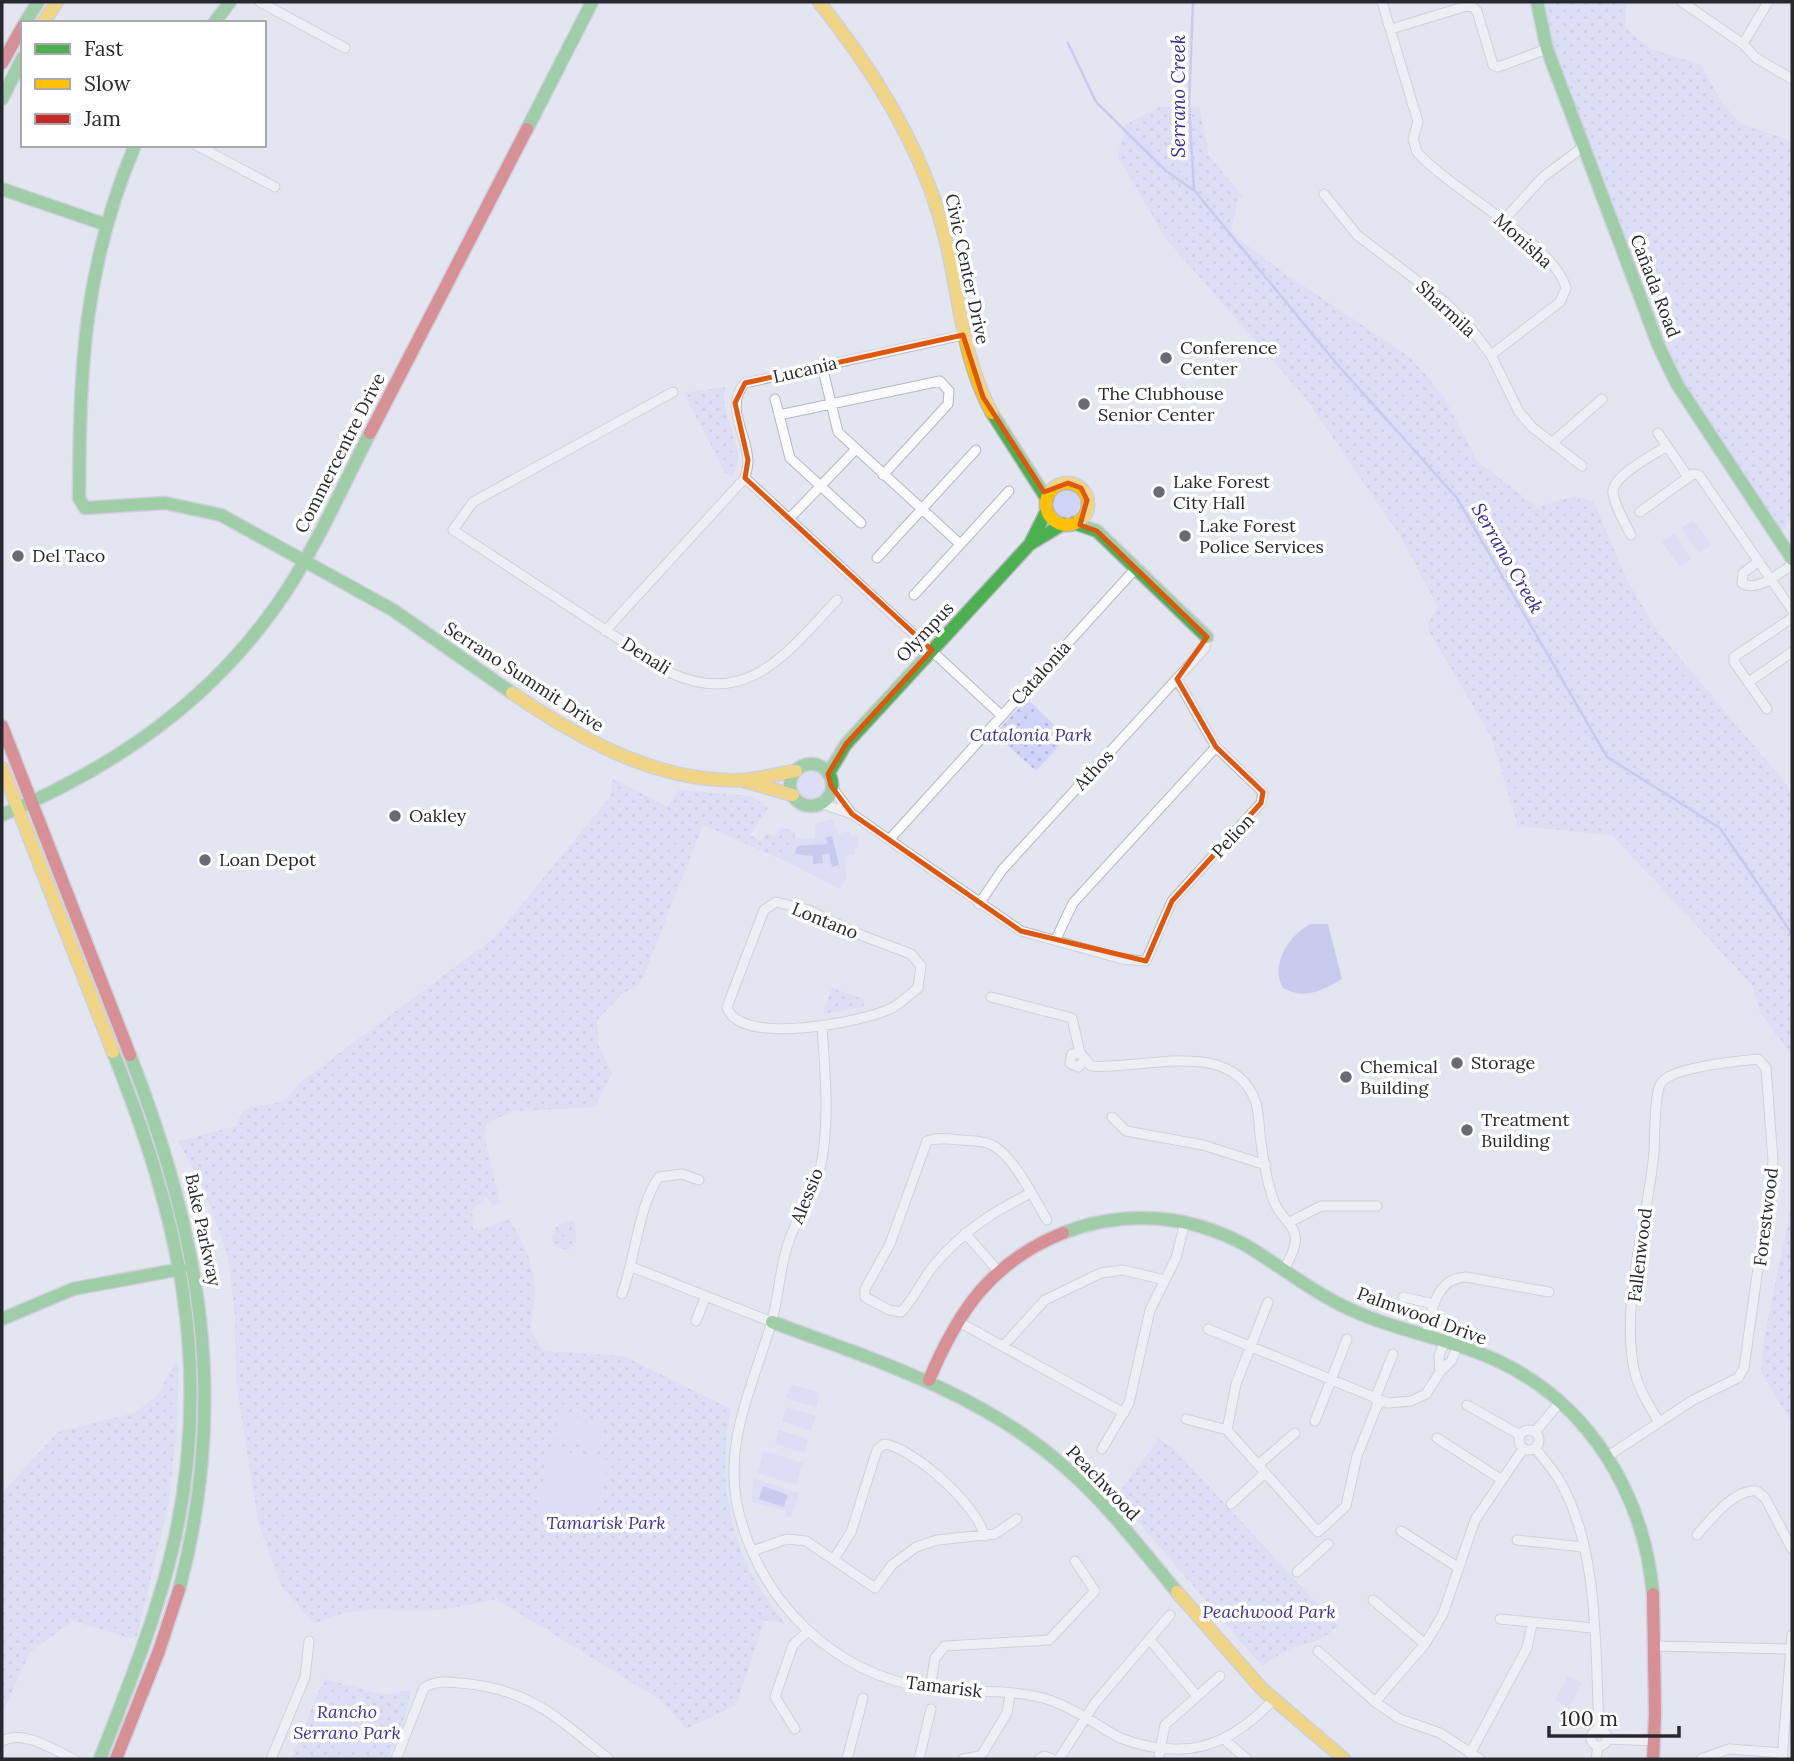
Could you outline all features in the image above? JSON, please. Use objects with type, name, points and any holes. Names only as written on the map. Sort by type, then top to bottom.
[{"type":"street","points":[[26,21],[38,2]]},
{"type":"street","points":[[44,21],[57,2]]},
{"type":"street","points":[[216,21],[230,2]]},
{"type":"street","points":[[260,2],[345,48]]},
{"type":"street","name":"Commercentre Drive","points":[[2,815],[32,803],[115,760],[197,699],[266,624],[305,560],[592,2]]},
{"type":"street","name":"Civic Center Drive","points":[[819,2],[880,83],[919,157],[944,233],[963,335],[984,397],[1002,430],[1036,473],[1053,519],[1097,531]]},
{"type":"street","points":[[1382,2],[1391,29],[1470,5],[1477,11],[1493,65],[1498,67],[1547,49]]},
{"type":"street","name":"Cañada Road","points":[[1537,2],[1547,49],[1659,347],[1677,384],[1792,559]]},
{"type":"street","points":[[1682,2],[1743,44],[1756,58],[1792,79]]},
{"type":"street","points":[[1743,44],[1768,2]]},
{"type":"street","points":[[2,63],[21,29]]},
{"type":"street","name":"Monisha","points":[[1391,29],[1418,122],[1413,143],[1425,161],[1534,246],[1564,279],[1566,288],[1560,302],[1491,355]]},
{"type":"street","points":[[2,99],[21,61]]},
{"type":"street","points":[[2,189],[104,224],[134,147]]},
{"type":"street","points":[[200,147],[275,187]]},
{"type":"street","points":[[1503,221],[1542,177],[1583,147]]},
{"type":"street","name":"Sharmila","points":[[1324,194],[1357,235],[1445,302],[1491,355],[1519,412],[1532,427],[1582,467]]},
{"type":"street","name":"Serrano Summit Drive","points":[[104,224],[89,284],[79,366],[79,498],[85,508],[97,510],[160,503],[191,506],[229,519],[394,611],[484,676],[583,739],[624,760],[668,773],[740,780],[793,795],[803,804],[820,803],[852,814],[1021,931],[1122,959],[1146,961]]},
{"type":"street","name":"Lucania","points":[[745,478],[748,460],[735,403],[738,392],[745,383],[963,335]]},
{"type":"street","points":[[822,366],[838,432],[960,544]]},
{"type":"street","points":[[779,415],[934,381],[946,387],[950,397],[948,404],[883,475]]},
{"type":"street","name":"Denali","points":[[673,392],[473,502],[453,530],[682,679],[706,684],[728,684],[755,676],[772,666],[788,654],[837,600]]},
{"type":"street","points":[[775,399],[790,458],[861,523]]},
{"type":"street","points":[[1553,442],[1602,399]]},
{"type":"street","points":[[1658,433],[1688,477]]},
{"type":"street","points":[[1631,536],[1614,495],[1614,486],[1620,477],[1667,446]]},
{"type":"street","points":[[789,519],[856,449]]},
{"type":"street","points":[[877,558],[976,450]]},
{"type":"street","name":"Civic Center Drive","points":[[1036,473],[1061,484],[1081,488],[1097,531],[1207,637]]},
{"type":"street","points":[[1640,512],[1688,477],[1699,475],[1792,610]]},
{"type":"street","points":[[605,631],[745,478],[1002,716]]},
{"type":"street","points":[[1047,504],[1054,487],[1061,484]]},
{"type":"street","points":[[914,595],[1009,491]]},
{"type":"street","name":"Olympus","points":[[1030,544],[1047,504]]},
{"type":"street","points":[[1068,524],[1080,520],[1087,508]]},
{"type":"street","name":"Olympus","points":[[813,765],[846,744],[1030,544],[1068,524]]},
{"type":"street","points":[[1759,561],[1743,573],[1742,583],[1754,587],[1792,565]]},
{"type":"street","name":"Catalonia","points":[[889,841],[1137,567]]},
{"type":"street","points":[[1768,709],[1734,662],[1734,657],[1792,618]]},
{"type":"street","name":"Athos","points":[[979,904],[1002,870],[1205,648],[1207,637]]},
{"type":"street","points":[[1749,682],[1792,652]]},
{"type":"street","name":"Pelion","points":[[1146,961],[1172,901],[1261,803],[1263,792],[1216,747],[1177,679]]},
{"type":"street","name":"Bake Parkway","points":[[2,726],[158,1126],[179,1191],[204,1322],[206,1394],[204,1451],[198,1497],[180,1586],[163,1641],[116,1759]]},
{"type":"street","name":"Olympus","points":[[830,780],[846,744]]},
{"type":"street","points":[[1056,939],[1073,903],[1216,747]]},
{"type":"street","name":"Serrano Summit Drive","points":[[740,780],[796,771],[813,765],[830,780],[852,814]]},
{"type":"street","name":"Bake Parkway","points":[[2,768],[158,1174],[181,1269],[189,1349],[190,1429],[181,1506],[165,1581],[150,1629],[100,1759]]},
{"type":"street","points":[[793,795],[790,782],[796,771]]},
{"type":"street","points":[[820,803],[827,798],[830,780]]},
{"type":"street","name":"Lontano","points":[[776,902],[809,911],[858,934],[911,954],[921,966],[918,988],[892,1008],[822,1026],[765,1029],[736,1023],[730,1017],[727,1007],[764,910],[776,902]]},
{"type":"street","points":[[991,997],[1072,1018],[1082,1057],[1095,1067],[1202,1061],[1223,1068],[1239,1079],[1254,1098],[1272,1196],[1290,1222],[1296,1243],[1284,1269]]},
{"type":"street","name":"Alessio","points":[[772,1322],[787,1245],[821,1166],[826,1131],[822,1026]]},
{"type":"street","name":"Forestwood","points":[[1659,1422],[1741,1374],[1752,1324],[1773,1161],[1766,1068],[1761,1061],[1699,1067],[1666,1078],[1660,1084]]},
{"type":"street","name":"Fallenwood","points":[[1659,1422],[1635,1373],[1632,1345],[1634,1287],[1654,1156],[1660,1084]]},
{"type":"street","points":[[1112,1117],[1126,1131],[1203,1145],[1266,1165]]},
{"type":"street","points":[[1031,1193],[985,1218],[965,1233],[936,1263],[901,1312],[869,1301],[864,1293],[890,1244],[927,1141],[947,1139],[992,1145],[1004,1154],[1031,1193],[1047,1220]]},
{"type":"street","points":[[622,1294],[632,1267],[650,1189],[659,1177],[682,1174],[699,1180]]},
{"type":"street","points":[[1290,1222],[1321,1206],[1377,1206]]},
{"type":"street","name":"Palmwood Drive","points":[[929,1380],[957,1321],[976,1294],[998,1272],[1031,1248],[1079,1227],[1135,1218],[1185,1222],[1235,1240],[1339,1304],[1506,1366],[1560,1402],[1608,1456],[1638,1517],[1647,1547],[1653,1587],[1653,1759]]},
{"type":"street","points":[[1102,1449],[1124,1413],[1150,1310],[1176,1258],[1185,1222]]},
{"type":"street","points":[[965,1233],[998,1272]]},
{"type":"street","points":[[632,1267],[705,1298],[772,1322]]},
{"type":"street","points":[[2,1319],[73,1289],[181,1269],[186,1271],[191,1290],[198,1374],[206,1394]]},
{"type":"street","points":[[1003,1346],[1045,1300],[1101,1273],[1124,1270],[1165,1280]]},
{"type":"street","points":[[1425,1336],[1434,1304],[1444,1284],[1458,1277],[1549,1292]]},
{"type":"street","points":[[1403,1297],[1434,1304]]},
{"type":"street","points":[[696,1321],[705,1298]]},
{"type":"street","points":[[1227,1430],[1236,1384],[1268,1302]]},
{"type":"street","points":[[957,1321],[1124,1413]]},
{"type":"street","name":"Peachwood","points":[[772,1322],[929,1380],[1004,1420],[1072,1474],[1101,1503],[1271,1702],[1344,1759]]},
{"type":"street","name":"Tamarisk","points":[[772,1322],[744,1402],[735,1447],[738,1507],[752,1551],[774,1593],[808,1631],[856,1665],[903,1684],[930,1689],[1041,1697],[1085,1717],[1139,1749],[1159,1755],[1184,1756],[1227,1742],[1271,1702]]},
{"type":"street","points":[[1208,1329],[1377,1400],[1395,1403],[1421,1398],[1433,1386],[1440,1371],[1452,1360],[1457,1346]]},
{"type":"street","points":[[1315,1421],[1347,1339]]},
{"type":"street","points":[[1440,1371],[1439,1356],[1444,1342]]},
{"type":"street","points":[[1186,1419],[1227,1430],[1318,1532],[1346,1506],[1357,1456],[1393,1354]]},
{"type":"street","points":[[1535,1432],[1560,1402]]},
{"type":"street","points":[[1467,1405],[1520,1435]]},
{"type":"street","points":[[1608,1456],[1659,1422]]},
{"type":"street","points":[[1523,1449],[1519,1444],[1520,1435],[1525,1430],[1535,1432]]},
{"type":"street","points":[[1535,1432],[1539,1440],[1535,1448]]},
{"type":"street","points":[[1231,1504],[1295,1433]]},
{"type":"street","points":[[1437,1437],[1502,1480]]},
{"type":"street","points":[[834,1559],[851,1532],[877,1450],[882,1445],[896,1447],[945,1482],[976,1514],[984,1536]]},
{"type":"street","points":[[1523,1449],[1535,1448]]},
{"type":"street","points":[[1535,1448],[1558,1479],[1577,1521],[1591,1586],[1599,1730],[1606,1739]]},
{"type":"street","points":[[1375,1702],[1425,1644],[1443,1614],[1475,1520],[1523,1449]]},
{"type":"street","points":[[1697,1535],[1719,1511],[1745,1492],[1757,1491],[1765,1497],[1792,1549]]},
{"type":"street","points":[[752,1551],[787,1539],[798,1539],[812,1544],[868,1586],[875,1588],[892,1565],[916,1547],[937,1541],[1000,1532],[1017,1519]]},
{"type":"street","points":[[1401,1531],[1460,1568]]},
{"type":"street","points":[[1517,1539],[1583,1547]]},
{"type":"street","points":[[1297,1572],[1328,1544]]},
{"type":"street","points":[[930,1689],[935,1658],[938,1650],[945,1646],[1049,1640],[1095,1591],[1075,1561]]},
{"type":"street","points":[[1373,1600],[1425,1644]]},
{"type":"street","points":[[1059,1759],[1085,1717],[1170,1615]]},
{"type":"street","points":[[1500,1619],[1593,1628]]},
{"type":"street","points":[[1470,1754],[1527,1648],[1532,1624]]},
{"type":"street","points":[[795,1729],[775,1697],[793,1645],[808,1631]]},
{"type":"street","points":[[1701,1759],[1729,1749],[1782,1756],[1792,1635]]},
{"type":"street","points":[[1150,1640],[1197,1696]]},
{"type":"street","points":[[271,1759],[305,1677],[309,1641]]},
{"type":"street","points":[[1655,1646],[1791,1649]]},
{"type":"street","points":[[1318,1651],[1375,1702],[1400,1719],[1440,1733],[1480,1759]]},
{"type":"street","points":[[1159,1755],[1165,1725],[1220,1676]]},
{"type":"street","points":[[396,1759],[424,1688],[439,1682],[508,1690],[545,1708],[609,1759]]},
{"type":"street","points":[[962,1759],[984,1751],[1007,1713],[1010,1695]]},
{"type":"street","points":[[848,1759],[863,1698]]},
{"type":"street","points":[[919,1759],[931,1709]]},
{"type":"street","points":[[1598,1746],[1592,1744],[1591,1738],[1599,1730]]},
{"type":"street","points":[[6,1739],[23,1737],[74,1759]]},
{"type":"street","points":[[1595,1759],[1598,1746],[1606,1739],[1655,1741]]},
{"type":"street","points":[[1227,1742],[1247,1759]]},
{"type":"highlighted area","points":[[963,335],[983,397],[1044,492],[1068,483],[1081,488],[1087,500],[1080,525],[1097,531],[1207,637],[1177,679],[1216,747],[1263,792],[1261,803],[1172,901],[1146,961],[1021,931],[852,814],[831,786],[828,774],[846,744],[932,650],[745,478],[748,460],[735,403],[745,383]]},
{"type":"green space","points":[[1542,2],[1626,2],[1625,27],[1651,49],[1701,65],[1722,103],[1741,124],[1792,141],[1792,517],[1781,534],[1678,374],[1667,350],[1548,31]]},
{"type":"green space","points":[[1199,106],[1209,156],[1243,197],[1238,199],[1231,230],[1280,270],[1411,358],[1444,397],[1477,461],[1537,507],[1576,496],[1594,502],[1628,582],[1658,632],[1792,791],[1792,1055],[1760,1012],[1752,985],[1612,835],[1518,826],[1491,737],[1429,631],[1428,623],[1438,607],[1401,537],[1305,397],[1166,239],[1118,156],[1125,125],[1159,107]]},
{"type":"green space","points":[[725,387],[726,410],[738,457],[731,477],[725,473],[684,393]]},
{"type":"green space","points":[[1066,489],[1076,493],[1080,503],[1076,513],[1066,517],[1056,513],[1052,503],[1056,493]]},
{"type":"green space","points":[[1693,520],[1711,545],[1699,553],[1681,528]]},
{"type":"green space","points":[[1674,533],[1691,559],[1680,567],[1662,542]]},
{"type":"green space","name":"Catalonia Park","points":[[1027,699],[1067,737],[1036,771],[995,734]]},
{"type":"green space","points":[[1036,709],[1048,720],[1035,735],[1023,723]]},
{"type":"green space","points":[[1051,723],[1063,734],[1050,748],[1038,737]]},
{"type":"green space","points":[[810,771],[820,775],[824,785],[820,795],[810,799],[800,795],[796,785],[800,775]]},
{"type":"green space","name":"Tamarisk Park","points":[[613,779],[668,807],[679,790],[752,796],[768,808],[750,835],[761,841],[768,833],[774,837],[782,827],[796,833],[785,861],[703,825],[640,985],[623,993],[597,1020],[598,1044],[612,1074],[595,1107],[516,1111],[487,1122],[484,1135],[500,1203],[492,1206],[487,1197],[472,1210],[473,1229],[481,1230],[509,1219],[524,1247],[533,1271],[534,1284],[530,1328],[543,1351],[623,1356],[731,1409],[725,1467],[732,1522],[752,1575],[785,1623],[765,1620],[736,1705],[686,1729],[661,1700],[496,1599],[442,1609],[347,1613],[314,1624],[280,1584],[258,1521],[236,1382],[235,1316],[228,1256],[202,1185],[178,1141],[237,1126],[240,1117],[250,1107],[286,1099],[301,1082],[495,937],[610,797]]},
{"type":"green space","points":[[832,819],[838,834],[850,831],[851,836],[857,835],[859,848],[854,849],[855,854],[844,857],[847,877],[840,889],[785,861],[792,838],[815,838],[815,824]]},
{"type":"green space","points":[[832,988],[864,999],[864,1007],[823,1014]]},
{"type":"green space","points":[[1792,1201],[1792,1423],[1761,1372],[1764,1340]]},
{"type":"green space","points":[[574,1220],[576,1241],[572,1247],[567,1250],[553,1246],[555,1243],[551,1237],[556,1231],[555,1227]]},
{"type":"green space","points":[[178,1362],[177,1427],[169,1501],[136,1640],[73,1621],[30,1652],[2,1714],[2,1493],[58,1432],[135,1413],[160,1393],[168,1374]]},
{"type":"green space","points":[[791,1384],[820,1393],[816,1407],[786,1398]]},
{"type":"green space","points":[[786,1407],[816,1416],[811,1431],[782,1421]]},
{"type":"green space","points":[[560,1413],[603,1422],[598,1448],[554,1439]]},
{"type":"green space","points":[[779,1430],[808,1439],[804,1453],[775,1444]]},
{"type":"green space","name":"Peachwood Park","points":[[1159,1439],[1174,1449],[1338,1626],[1321,1638],[1288,1650],[1262,1666],[1116,1496]]},
{"type":"green space","points":[[558,1450],[609,1460],[596,1501],[580,1512],[537,1509],[548,1456]]},
{"type":"green space","points":[[764,1451],[803,1463],[796,1485],[757,1473]]},
{"type":"green space","points":[[753,1478],[799,1493],[791,1518],[785,1516],[786,1511],[752,1502]]},
{"type":"green space","points":[[1568,1676],[1582,1683],[1569,1708],[1555,1700]]},
{"type":"green space","name":"Rancho Serrano Park","points":[[324,1679],[385,1695],[411,1690],[406,1714],[388,1759],[291,1759]]},
{"type":"green space","points":[[340,1696],[380,1712],[360,1754],[315,1737],[324,1715],[331,1718]]},
{"type":"water","points":[[832,836],[839,865],[832,867],[829,853],[822,855],[823,863],[813,864],[813,856],[795,854],[797,846],[827,844],[826,837]]},
{"type":"water","points":[[1311,924],[1328,924],[1342,979],[1313,993],[1291,992],[1283,988],[1279,979],[1280,960],[1289,943]]},
{"type":"water","points":[[763,1486],[788,1495],[784,1507],[759,1499]]},
{"type":"waterway","name":"Serrano Creek","points":[[1193,2],[1189,105],[1194,190],[1336,363],[1457,498],[1607,757],[1720,828],[1792,934]]},
{"type":"waterway","name":"Serrano Creek","points":[[1068,43],[1096,102],[1165,170],[1193,190]]},
{"type":"traffic: fast","points":[[26,21],[38,2]]},
{"type":"traffic: fast","points":[[216,21],[230,2]]},
{"type":"traffic: fast","points":[[527,129],[592,2]]},
{"type":"traffic: fast","points":[[1537,2],[1547,49],[1659,347],[1677,384],[1792,559]]},
{"type":"traffic: fast","points":[[2,99],[21,61]]},
{"type":"traffic: fast","points":[[134,147],[104,234],[88,318],[83,361],[79,498],[85,508],[165,503],[221,515],[393,610],[512,693]]},
{"type":"traffic: fast","points":[[2,189],[104,224]]},
{"type":"traffic: fast","points":[[992,413],[1047,499]]},
{"type":"traffic: fast","points":[[2,815],[42,797],[119,754],[188,703],[219,674],[249,641],[290,586],[315,543],[370,433]]},
{"type":"traffic: fast","points":[[828,774],[846,744],[1030,544],[1047,510]]},
{"type":"traffic: fast","points":[[1074,523],[1097,531],[1207,637]]},
{"type":"traffic: fast","points":[[1030,544],[1063,524]]},
{"type":"traffic: fast","points":[[811,764],[826,770],[832,785],[826,800],[811,806],[796,800],[790,785],[796,770],[811,764]]},
{"type":"traffic: fast","points":[[100,1759],[142,1650],[168,1566],[186,1473],[190,1410],[189,1350],[183,1290],[171,1231],[136,1113],[113,1052]]},
{"type":"traffic: fast","points":[[130,1055],[174,1188],[190,1253],[200,1318],[204,1384],[203,1451],[194,1520],[179,1590]]},
{"type":"traffic: fast","points":[[1063,1233],[1109,1220],[1133,1218],[1180,1221],[1203,1227],[1247,1246],[1317,1292],[1360,1314],[1477,1352],[1529,1378],[1558,1401],[1584,1427],[1606,1456],[1624,1487],[1638,1521],[1653,1594]]},
{"type":"traffic: fast","points":[[2,1319],[73,1289],[181,1269]]},
{"type":"traffic: fast","points":[[772,1322],[889,1365],[927,1382],[1000,1420],[1035,1443],[1097,1498],[1177,1592]]},
{"type":"traffic: slow","points":[[44,21],[57,2]]},
{"type":"traffic: slow","points":[[819,2],[876,81],[922,167],[943,229],[973,368],[992,413]]},
{"type":"traffic: slow","points":[[1067,483],[1082,489],[1088,504],[1082,519],[1067,525],[1052,519],[1046,504],[1052,489],[1067,483]]},
{"type":"traffic: slow","points":[[512,693],[592,742],[650,766],[711,779],[742,780],[796,771]]},
{"type":"traffic: slow","points":[[2,768],[113,1052]]},
{"type":"traffic: slow","points":[[744,781],[793,795]]},
{"type":"traffic: slow","points":[[1177,1592],[1262,1689],[1344,1759]]},
{"type":"traffic: jam","points":[[2,63],[21,30]]},
{"type":"traffic: jam","points":[[370,433],[527,129]]},
{"type":"traffic: jam","points":[[2,726],[130,1055]]},
{"type":"traffic: jam","points":[[929,1380],[952,1332],[980,1292],[1016,1258],[1063,1233]]},
{"type":"traffic: jam","points":[[116,1759],[159,1651],[179,1590]]},
{"type":"traffic: jam","points":[[1653,1594],[1653,1759]]},
{"type":"place","name":"Conference Center","points":[[1166,358]]},
{"type":"place","name":"The Clubhouse Senior Center","points":[[1084,404]]},
{"type":"place","name":"Lake Forest City Hall","points":[[1159,492]]},
{"type":"place","name":"Lake Forest Police Services","points":[[1185,536]]},
{"type":"place","name":"Del Taco","points":[[18,556]]},
{"type":"place","name":"Oakley","points":[[395,816]]},
{"type":"place","name":"Loan Depot","points":[[205,860]]},
{"type":"place","name":"Storage","points":[[1457,1063]]},
{"type":"place","name":"Chemical Building","points":[[1346,1077]]},
{"type":"place","name":"Treatment Building","points":[[1467,1130]]}]
